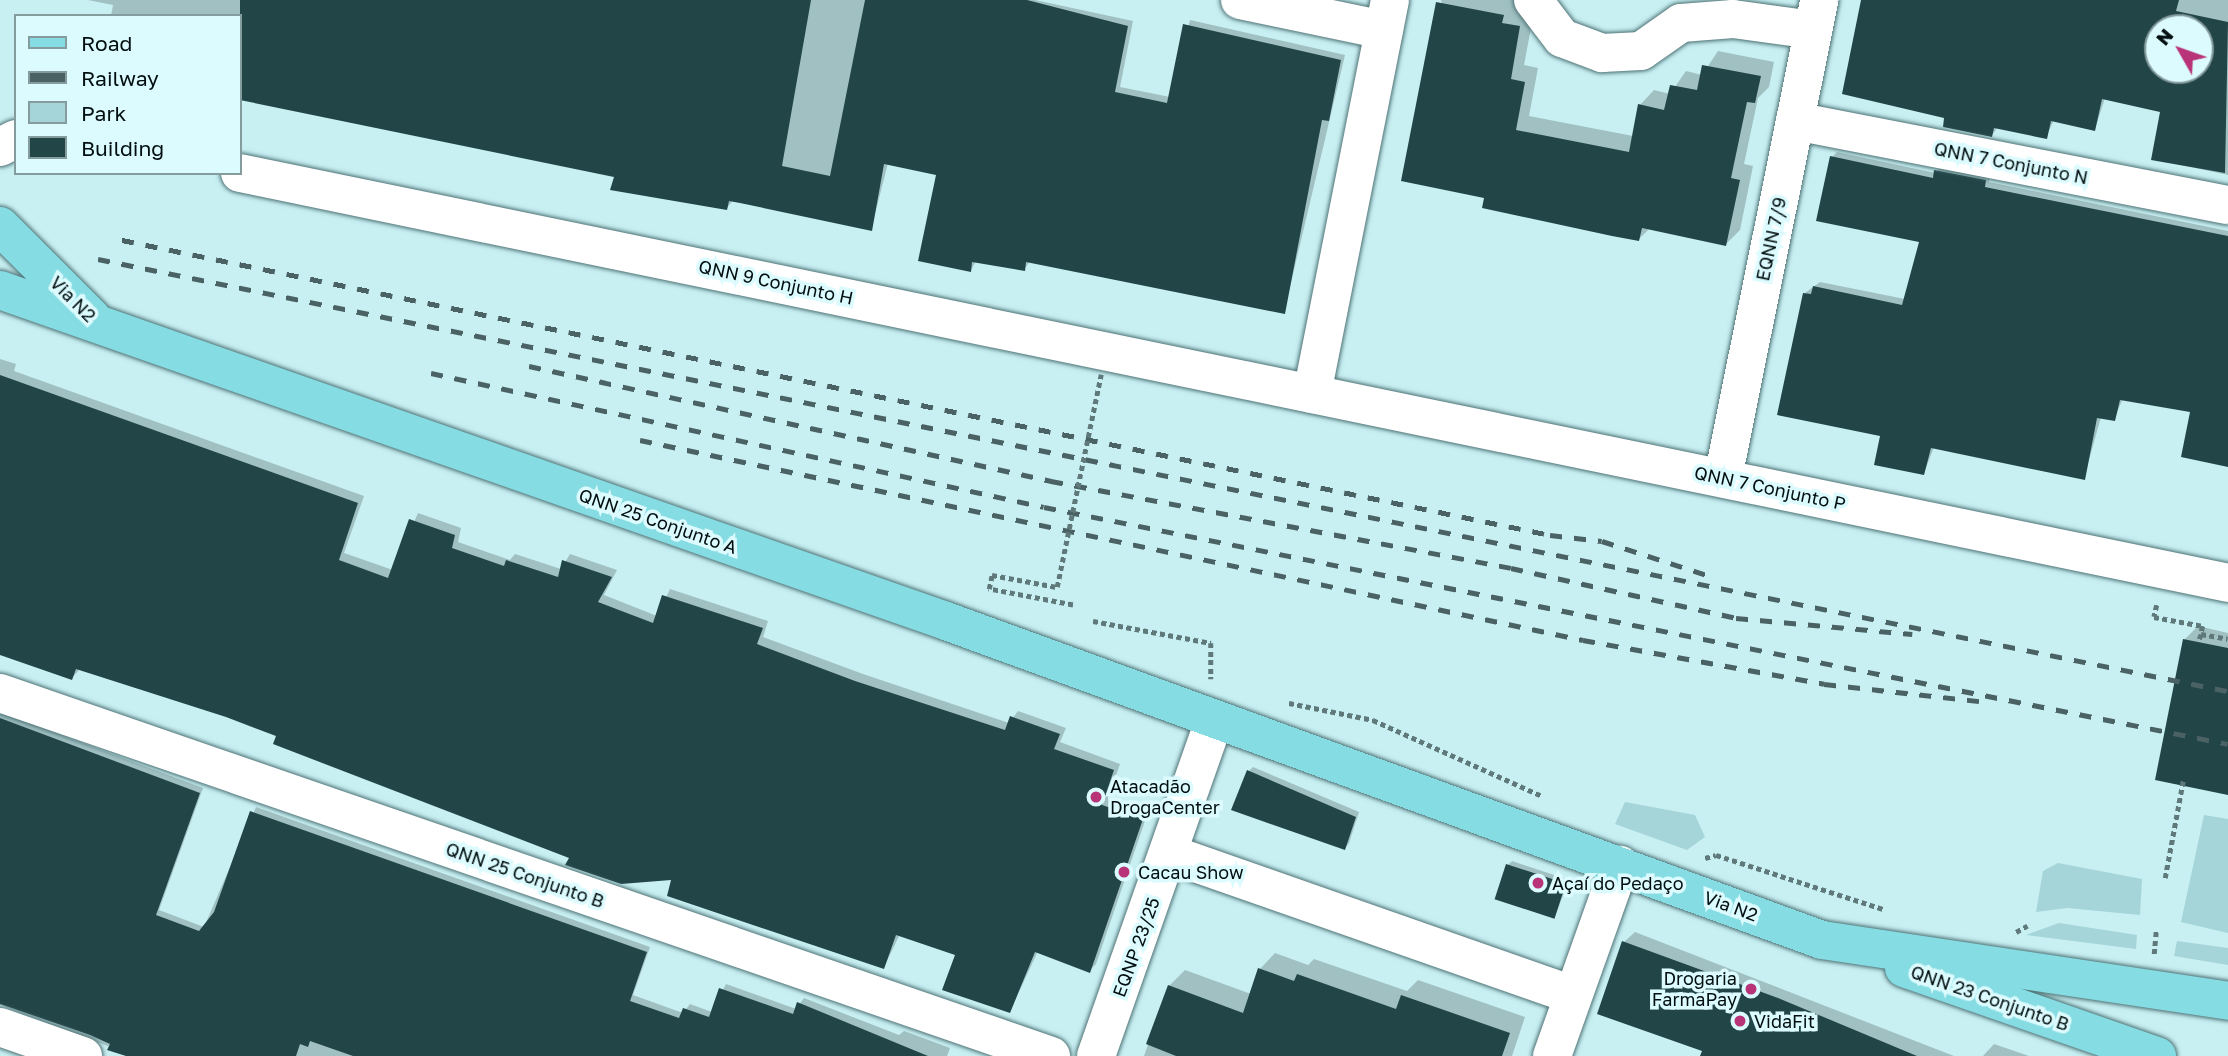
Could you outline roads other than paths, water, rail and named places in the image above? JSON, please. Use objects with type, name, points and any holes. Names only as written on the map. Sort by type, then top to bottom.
[{"type":"main road","name":"Via N2","points":[[0,226],[101,327]]},
{"type":"main road","name":"Via N2","points":[[0,290],[101,327]]},
{"type":"main road","name":"QNN 25 Conjunto A","points":[[101,327],[1220,702]]},
{"type":"main road","name":"Via N2","points":[[1220,702],[1254,732],[1822,940],[2228,1001]]},
{"type":"main road","name":"QNN 23 Conjunto B","points":[[1822,940],[2157,1056]]},
{"type":"street","points":[[1240,0],[1387,15],[1312,394]]},
{"type":"street","points":[[1533,0],[1562,38],[1602,52],[1641,51],[1681,23],[1816,15]]},
{"type":"street","name":"EQNN 7/9","points":[[1723,478],[1816,15]]},
{"type":"street","name":"QNN 7 Conjunto N","points":[[1795,121],[2228,205]]},
{"type":"street","name":"QNN 9 Conjunto H","points":[[242,173],[1312,394]]},
{"type":"street","name":"QNN 7 Conjunto P","points":[[1312,394],[2228,583]]},
{"type":"street","name":"QNN 25 Conjunto B","points":[[0,693],[1051,1056]]},
{"type":"street","name":"EQNP 23/25","points":[[1096,1056],[1170,854],[1220,702]]},
{"type":"street","points":[[1170,854],[1573,995]]},
{"type":"street","points":[[1552,1056],[1620,865]]},
{"type":"street","points":[[0,1027],[83,1056]]},
{"type":"railway","points":[[122,240],[1550,535],[1602,541],[1713,577]]},
{"type":"railway","points":[[98,259],[2228,691]]},
{"type":"railway","points":[[529,366],[1051,481],[1511,568],[1736,618],[1912,634]]},
{"type":"railway","points":[[431,373],[1044,507],[2228,744]]},
{"type":"railway","points":[[640,440],[1583,640],[1824,684],[1979,701]]},
{"type":"place","name":"Atacadão DrogaCenter","points":[[1096,797]]},
{"type":"place","name":"Cacau Show","points":[[1124,872]]},
{"type":"place","name":"Açaí do Pedaço","points":[[1538,883]]},
{"type":"place","name":"Drogaria FarmaPay","points":[[1751,989]]},
{"type":"place","name":"VidaFit","points":[[1740,1021]]}]
